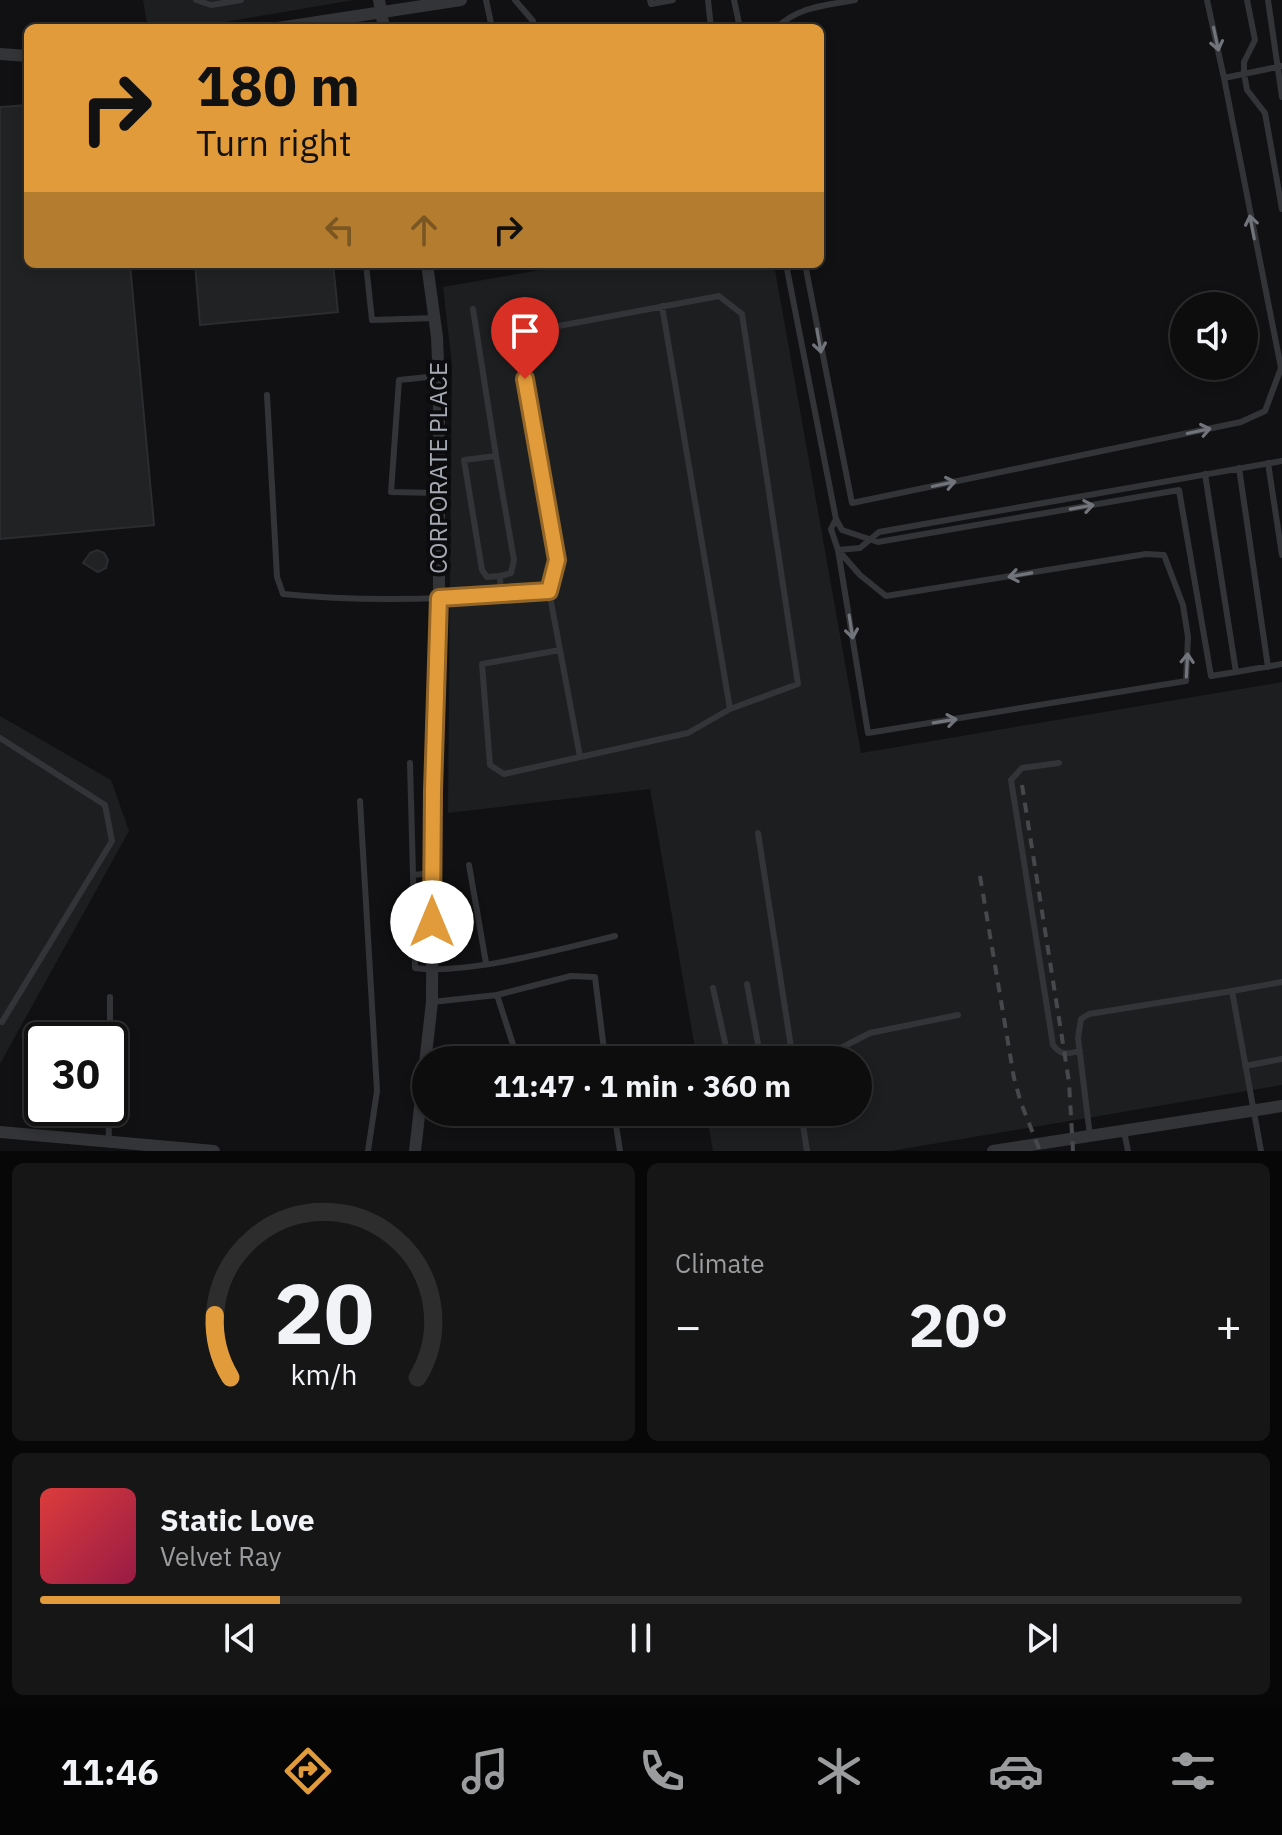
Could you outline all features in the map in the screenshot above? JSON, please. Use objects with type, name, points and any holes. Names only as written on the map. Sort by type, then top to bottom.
[{"type":"street","points":[[322,24],[380,6],[461,0]]},
{"type":"street","points":[[0,54],[24,56]]},
{"type":"street","name":"CORPORATE PLACE","points":[[415,1151],[432,1002],[439,598],[438,376],[435,318],[428,268]]},
{"type":"street","points":[[993,1151],[1282,1106]]},
{"type":"street","points":[[0,1132],[211,1151]]},
{"type":"lane","points":[[196,0],[207,5],[241,0]]},
{"type":"lane","points":[[486,0],[491,24]]},
{"type":"lane","points":[[515,0],[533,24]]},
{"type":"lane","points":[[650,0],[651,4],[673,0]]},
{"type":"lane","points":[[708,0],[711,24]]},
{"type":"lane","points":[[734,0],[739,24]]},
{"type":"lane","points":[[801,0],[803,9]]},
{"type":"lane","points":[[780,24],[803,9],[855,0]]},
{"type":"lane","points":[[806,268],[852,503],[1241,422],[1265,411],[1281,368],[1207,0]]},
{"type":"lane","points":[[1247,0],[1255,40],[1244,62],[1244,73],[1247,90],[1265,113],[1282,209]]},
{"type":"lane","points":[[1268,0],[1282,97]]},
{"type":"lane","points":[[1224,78],[1279,66]]},
{"type":"lane","points":[[366,268],[372,320],[435,318]]},
{"type":"lane","points":[[787,268],[836,519],[842,530],[878,542],[1179,490],[1211,676],[1282,664]]},
{"type":"lane","points":[[560,650],[482,664],[490,765],[504,774],[688,733],[730,709],[798,684],[742,314],[719,296],[537,330],[520,348],[557,560],[549,591],[580,757]]},
{"type":"lane","points":[[662,306],[730,709]]},
{"type":"lane","points":[[473,309],[514,560],[511,573],[487,577],[482,570],[464,460],[496,456]]},
{"type":"lane","points":[[438,376],[399,380],[391,492],[439,493]]},
{"type":"lane","points":[[1272,392],[1282,386]]},
{"type":"lane","points":[[267,395],[277,577],[283,594],[315,598],[439,598],[549,591]]},
{"type":"lane","points":[[838,550],[860,548],[879,532],[1282,461]]},
{"type":"lane","points":[[1268,463],[1282,555]]},
{"type":"lane","points":[[1239,468],[1268,667]]},
{"type":"lane","points":[[1205,474],[1236,672]]},
{"type":"lane","points":[[836,519],[831,529],[838,550],[868,733],[1186,681],[1188,637],[1183,605],[1164,555],[1146,554],[886,596],[860,575],[838,550]]},
{"type":"lane","points":[[500,576],[501,596]]},
{"type":"lane","points":[[0,738],[105,805],[112,841],[1,1023]]},
{"type":"lane","points":[[410,763],[413,966],[432,970],[486,963],[615,936]]},
{"type":"lane","points":[[1059,763],[1022,768],[1011,780],[1053,1045],[1058,1052],[1065,1054],[1080,1051]]},
{"type":"lane","points":[[360,801],[377,1091],[368,1151]]},
{"type":"lane","points":[[758,833],[790,1046]]},
{"type":"lane","points":[[469,865],[486,963]]},
{"type":"lane","points":[[413,875],[432,873]]},
{"type":"lane","points":[[432,1002],[497,995],[571,976],[595,977],[604,1046]]},
{"type":"lane","points":[[1090,1136],[1078,1028],[1081,1019],[1089,1014],[1282,982]]},
{"type":"lane","points":[[747,984],[758,1046]]},
{"type":"lane","points":[[713,988],[726,1046]]},
{"type":"lane","points":[[1232,991],[1261,1151]]},
{"type":"lane","points":[[497,995],[513,1046]]},
{"type":"lane","points":[[110,997],[110,1022]]},
{"type":"lane","points":[[848,1046],[870,1033],[958,1015]]},
{"type":"lane","points":[[1245,1066],[1282,1059]]},
{"type":"lane","points":[[616,1126],[620,1151]]},
{"type":"lane","points":[[803,1126],[807,1151]]},
{"type":"lane","points":[[1124,1131],[1128,1151]]},
{"type":"shaded area","points":[[143,0],[354,0],[213,24],[147,24]]},
{"type":"shaded area","points":[[551,268],[775,268],[861,753],[1282,682],[1282,1085],[891,1151],[713,1151],[709,1126],[872,1126],[872,1046],[695,1046],[650,789],[448,813],[452,365],[443,287]]},
{"type":"shaded area","points":[[0,716],[111,780],[129,831],[0,1064]]},
{"type":"building","points":[[24,105],[24,268],[130,268],[154,525],[0,539],[0,107]]},
{"type":"building","points":[[195,268],[333,268],[338,312],[200,325]]},
{"type":"building","points":[[97,550],[104,553],[108,560],[106,568],[98,572],[83,563],[90,553]]},
{"type":"railway","points":[[1022,785],[1069,1082],[1073,1151]]},
{"type":"railway","points":[[980,876],[1014,1078],[1040,1151]]},
{"type":"route","points":[[432,922],[439,598],[549,591],[557,560],[525,379]]}]
